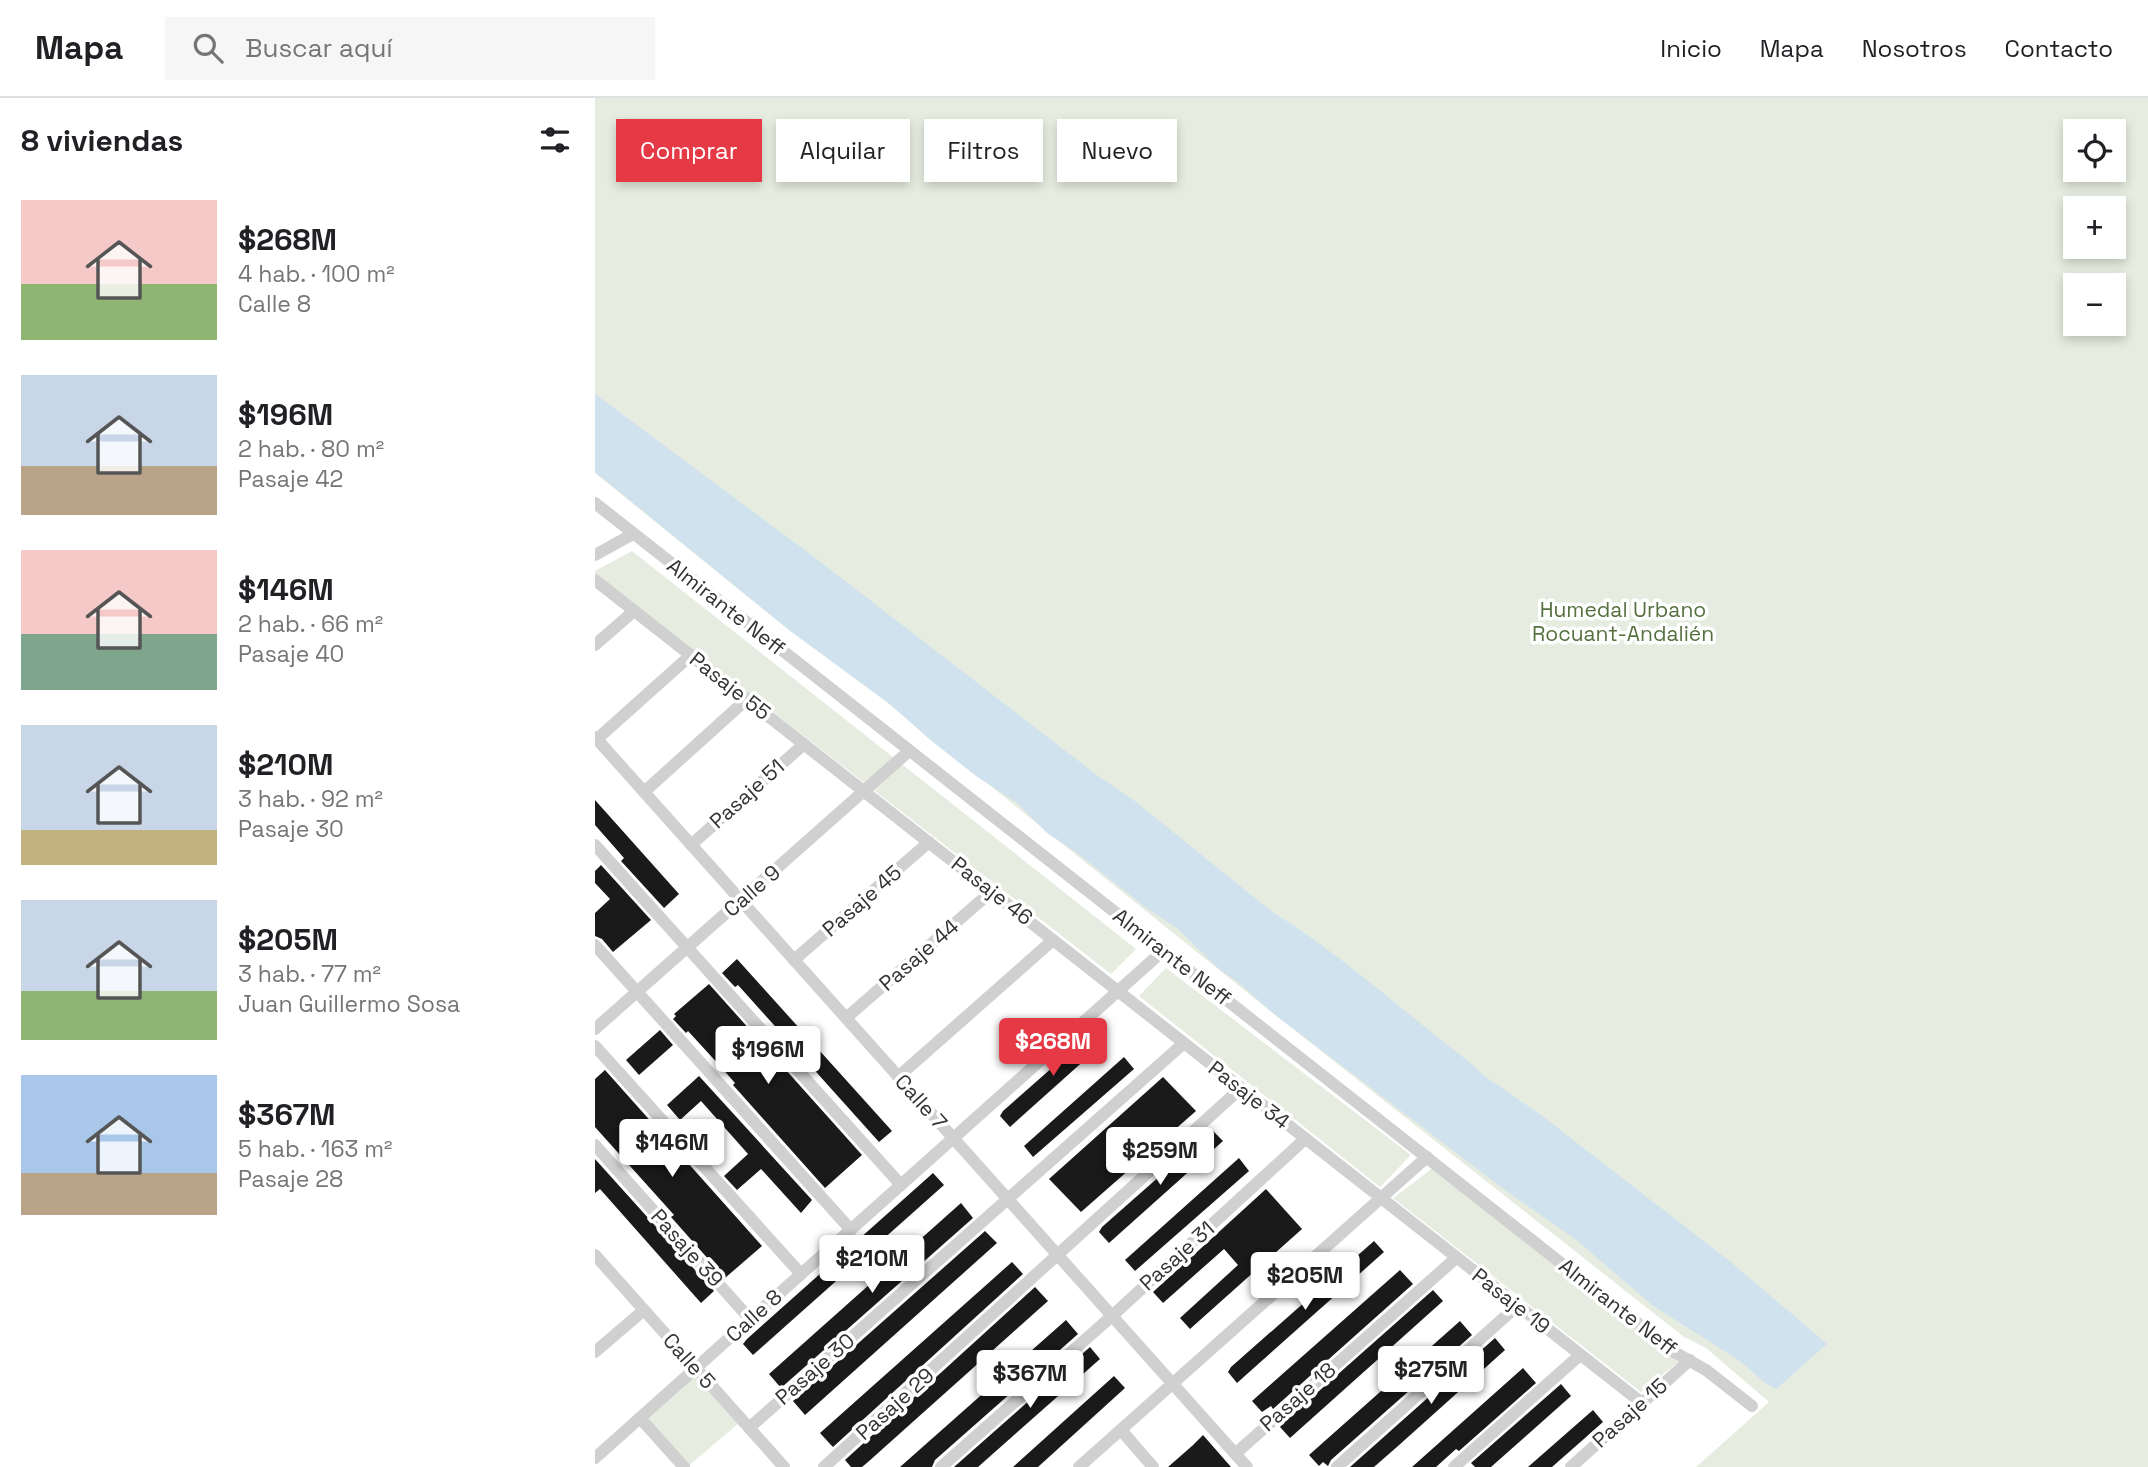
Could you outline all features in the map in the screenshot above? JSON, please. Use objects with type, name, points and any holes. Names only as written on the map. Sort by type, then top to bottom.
[{"type":"street","name":"Almirante Neff","points":[[595,503],[1674,1352],[1690,1360],[1752,1406]]},
{"type":"street","points":[[595,555],[633,534]]},
{"type":"street","name":"Pasaje 55","points":[[595,580],[865,791]]},
{"type":"street","points":[[595,645],[634,611]]},
{"type":"street","points":[[596,738],[691,655]]},
{"type":"street","points":[[644,792],[747,699]]},
{"type":"street","name":"Calle 7","points":[[596,738],[1247,1467]]},
{"type":"street","name":"Pasaje 51","points":[[691,845],[804,744]]},
{"type":"street","name":"Calle 9","points":[[595,1029],[909,751]]},
{"type":"street","name":"Pasaje 46","points":[[865,791],[1118,991]]},
{"type":"street","name":"Pasaje 45","points":[[794,960],[929,842]]},
{"type":"street","points":[[595,845],[901,1185]]},
{"type":"street","name":"Pasaje 44","points":[[846,1018],[992,891]]},
{"type":"street","points":[[898,1077],[1053,940]]},
{"type":"street","points":[[595,945],[851,1230]]},
{"type":"street","name":"Calle 8","points":[[595,1458],[1164,950]]},
{"type":"street","name":"Pasaje 34","points":[[1118,991],[1380,1198]]},
{"type":"street","name":"Pasaje 30","points":[[749,1428],[1184,1043]]},
{"type":"street","points":[[595,1046],[801,1274]]},
{"type":"street","name":"Pasaje 29","points":[[824,1467],[1241,1088]]},
{"type":"street","name":"Pasaje 31","points":[[941,1467],[1112,1316],[1305,1139]]},
{"type":"street","name":"Pasaje 39","points":[[595,1145],[750,1319]]},
{"type":"street","points":[[1079,1467],[1427,1157]]},
{"type":"street","name":"Pasaje 19","points":[[1380,1198],[1642,1403]]},
{"type":"street","name":"Calle 5","points":[[595,1255],[784,1467]]},
{"type":"street","name":"Pasaje 18","points":[[1234,1454],[1457,1258]]},
{"type":"street","points":[[1337,1467],[1517,1306]]},
{"type":"street","points":[[595,1352],[644,1310]]},
{"type":"street","points":[[1454,1467],[1580,1354]]},
{"type":"street","name":"Pasaje 15","points":[[1571,1467],[1690,1360]]},
{"type":"street","points":[[640,1418],[684,1467]]},
{"type":"street","points":[[1121,1430],[1153,1467]]},
{"type":"green space","name":"Humedal Urbano Rocuant-Andalién","points":[[595,98],[2148,98],[2148,1467],[1696,1467],[1769,1402],[1706,1348],[1684,1337],[1274,1014],[880,697],[789,630],[595,473]]},
{"type":"green space","points":[[632,551],[1136,949],[1111,974],[595,574],[595,571]]},
{"type":"green space","points":[[1166,968],[1411,1155],[1380,1187],[1139,996]]},
{"type":"green space","points":[[1433,1168],[1678,1362],[1641,1392],[1393,1198]]},
{"type":"green space","points":[[696,1373],[739,1423],[687,1467],[645,1418]]},
{"type":"water","points":[[595,394],[814,557],[1098,776],[1132,799],[1274,913],[1351,967],[1483,1075],[1541,1115],[1732,1263],[1827,1344],[1776,1389],[1764,1382],[1740,1361],[1652,1305],[1575,1239],[1505,1190],[1274,1014],[1219,969],[1178,929],[1047,833],[1017,803],[976,776],[891,705],[789,630],[595,472]]},
{"type":"building","points":[[595,800],[679,894],[664,908],[621,861],[624,858],[595,825]]},
{"type":"building","points":[[601,865],[651,920],[613,952],[602,939],[595,936],[595,913],[610,899],[595,883],[595,871]]},
{"type":"building","points":[[737,959],[892,1131],[879,1142],[738,985],[735,987],[722,973]]},
{"type":"building","points":[[709,984],[862,1155],[825,1188],[733,1085],[735,1083],[721,1067],[688,1031],[686,1033],[673,1019],[676,1016],[674,1014]]},
{"type":"building","points":[[1096,1029],[1107,1040],[1010,1127],[1000,1116],[1003,1111]]},
{"type":"building","points":[[660,1030],[673,1045],[639,1075],[626,1060]]},
{"type":"building","points":[[1124,1057],[1134,1069],[1033,1157],[1024,1146]]},
{"type":"building","points":[[605,1070],[762,1246],[725,1278],[671,1217],[674,1215],[595,1127],[595,1079]]},
{"type":"building","points":[[699,1076],[812,1200],[801,1213],[761,1169],[737,1190],[724,1176],[748,1154],[701,1101],[680,1120],[667,1105]]},
{"type":"building","points":[[1163,1077],[1196,1111],[1081,1212],[1049,1179]]},
{"type":"building","points":[[1212,1130],[1223,1141],[1109,1243],[1099,1232],[1102,1227]]},
{"type":"building","points":[[1239,1158],[1249,1171],[1135,1271],[1125,1260]]},
{"type":"building","points":[[595,1159],[714,1291],[701,1303],[600,1189],[595,1193]]},
{"type":"building","points":[[933,1173],[944,1185],[753,1355],[743,1344],[747,1339]]},
{"type":"building","points":[[1266,1189],[1302,1229],[1190,1329],[1180,1318],[1238,1265],[1224,1249],[1163,1303],[1153,1292]]},
{"type":"building","points":[[961,1203],[973,1218],[781,1388],[769,1374]]},
{"type":"building","points":[[985,1231],[997,1243],[805,1415],[793,1401]]},
{"type":"building","points":[[1374,1241],[1384,1252],[1237,1383],[1228,1372],[1231,1367]]},
{"type":"building","points":[[1012,1262],[1023,1274],[833,1447],[820,1433]]},
{"type":"building","points":[[1400,1270],[1413,1284],[1273,1409],[1271,1406],[1262,1412],[1252,1401]]},
{"type":"building","points":[[1035,1287],[1048,1301],[868,1462],[862,1467],[851,1467],[845,1460]]},
{"type":"building","points":[[1433,1290],[1443,1301],[1290,1438],[1280,1427],[1284,1422]]},
{"type":"building","points":[[1066,1320],[1078,1334],[935,1460],[932,1467],[900,1467]]},
{"type":"building","points":[[1460,1321],[1472,1335],[1331,1460],[1328,1466],[1323,1462],[1319,1466],[1309,1455]]},
{"type":"building","points":[[1495,1338],[1505,1350],[1398,1446],[1374,1467],[1350,1467]]},
{"type":"building","points":[[1090,1347],[1100,1359],[978,1467],[954,1467]]},
{"type":"building","points":[[1523,1368],[1536,1383],[1459,1451],[1456,1449],[1436,1467],[1412,1467]]},
{"type":"building","points":[[1114,1376],[1125,1388],[1038,1467],[1013,1467]]},
{"type":"building","points":[[1561,1384],[1571,1396],[1491,1467],[1475,1467],[1471,1463]]},
{"type":"building","points":[[1593,1410],[1603,1422],[1552,1467],[1528,1467]]},
{"type":"building","points":[[1203,1435],[1231,1467],[1168,1467],[1192,1446]]}]
